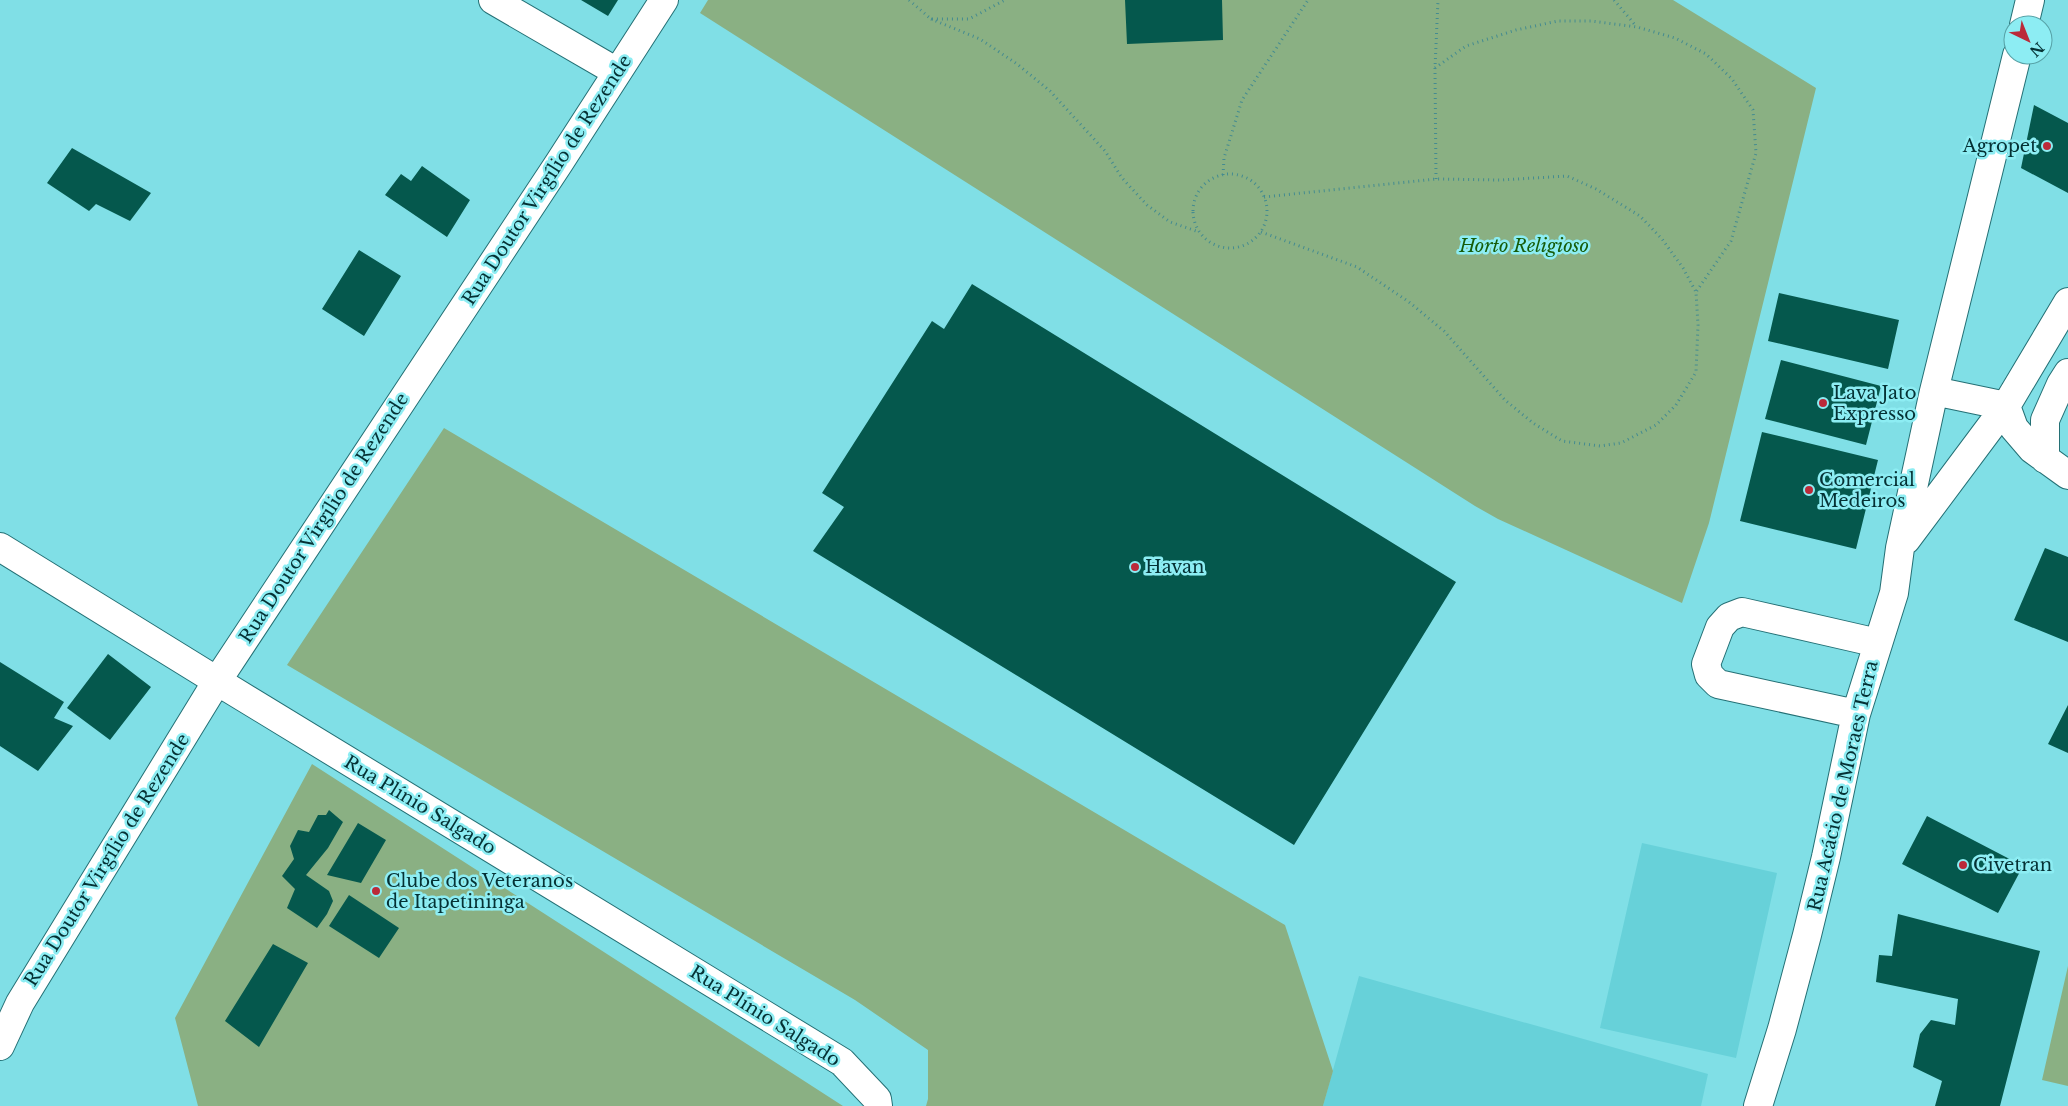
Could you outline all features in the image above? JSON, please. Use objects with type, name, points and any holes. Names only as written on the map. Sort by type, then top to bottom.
[{"type":"street","points":[[493,0],[617,72]]},
{"type":"street","name":"Rua Doutor Virgílio de Rezende","points":[[0,1046],[20,1003],[217,681],[664,0]]},
{"type":"street","points":[[2026,15],[2030,0]]},
{"type":"street","name":"Rua Acácio de Moraes Terra","points":[[1758,1106],[1782,1029],[1807,935],[1826,857],[1856,714],[1894,593],[1900,548],[1934,391],[2015,65]]},
{"type":"street","points":[[1900,548],[2006,406],[2068,302]]},
{"type":"street","points":[[2045,459],[2045,420],[2068,373]]},
{"type":"street","points":[[1934,391],[2006,406]]},
{"type":"street","points":[[2006,406],[2014,428],[2032,449],[2068,475]]},
{"type":"street","name":"Rua Plínio Salgado","points":[[0,547],[842,1062],[877,1099],[878,1106]]},
{"type":"street","points":[[1856,714],[1718,684],[1709,675],[1706,664],[1720,627],[1729,617],[1742,612],[1878,643]]},
{"type":"path","points":[[909,0],[931,19],[980,38],[1017,64],[1050,91],[1099,144],[1122,178],[1147,205],[1170,222],[1200,232]]},
{"type":"path","points":[[931,19],[969,19],[1004,0]]},
{"type":"path","points":[[1223,175],[1224,158],[1242,100],[1308,0]]},
{"type":"path","points":[[1436,179],[1435,68],[1438,0]]},
{"type":"path","points":[[1614,0],[1637,27]]},
{"type":"path","points":[[1435,68],[1466,46],[1516,30],[1558,21],[1590,21],[1637,27],[1675,38],[1706,54],[1732,79],[1753,110],[1756,153],[1731,241],[1696,292]]},
{"type":"path","points":[[1223,175],[1236,175],[1247,179],[1257,186],[1264,197],[1267,208],[1266,221],[1260,232],[1247,244],[1230,248],[1213,244],[1200,232],[1193,210],[1196,198],[1202,188],[1211,180],[1223,175]]},
{"type":"path","points":[[1260,232],[1357,267],[1409,302],[1444,331],[1505,400],[1533,423],[1562,441],[1600,446],[1621,444],[1656,425],[1676,405],[1696,372],[1698,325],[1696,292],[1683,268],[1662,239],[1640,216],[1596,189],[1567,176],[1501,180],[1436,179],[1264,197]]},
{"type":"shaded area","points":[[1642,843],[1777,873],[1736,1058],[1600,1028]]},
{"type":"shaded area","points":[[1359,976],[1708,1074],[1701,1106],[1323,1106]]},
{"type":"green space","name":"Horto Religioso","points":[[708,0],[1673,0],[1816,88],[1709,523],[1682,603],[1498,519],[1475,506],[700,13]]},
{"type":"green space","points":[[444,428],[1285,925],[1333,1071],[1323,1106],[926,1106],[928,1099],[928,1050],[855,1000],[287,665]]},
{"type":"green space","name":"Clube dos Veteranos de Itapetininga","points":[[312,764],[843,1106],[198,1106],[175,1018]]},
{"type":"green space","points":[[2068,966],[2068,1086],[2042,1080]]},
{"type":"building","points":[[581,0],[618,0],[608,16]]},
{"type":"building","points":[[1125,0],[1222,0],[1223,40],[1127,44]]},
{"type":"building","name":"Agropet","points":[[2034,105],[2068,123],[2068,193],[2021,168]]},
{"type":"building","points":[[72,148],[151,193],[130,221],[96,204],[89,211],[47,183]]},
{"type":"building","points":[[422,166],[470,200],[447,237],[385,195],[401,174],[411,181]]},
{"type":"building","points":[[359,250],[401,276],[364,336],[322,309]]},
{"type":"building","name":"Havan","points":[[972,284],[1456,582],[1294,845],[813,551],[844,507],[822,493],[932,321],[944,329]]},
{"type":"building","points":[[1779,293],[1899,320],[1888,369],[1768,341]]},
{"type":"building","name":"Lava Jato Expresso","points":[[1781,360],[1881,386],[1866,445],[1765,419]]},
{"type":"building","name":"Comercial Medeiros","points":[[1762,432],[1878,460],[1856,549],[1740,521]]},
{"type":"building","points":[[2045,548],[2068,557],[2068,642],[2014,620]]},
{"type":"building","points":[[108,654],[151,687],[110,740],[67,708]]},
{"type":"building","points":[[0,662],[64,702],[54,718],[73,726],[38,771],[0,746]]},
{"type":"building","points":[[2068,705],[2068,753],[2048,744]]},
{"type":"building","points":[[329,810],[343,822],[328,848],[306,875],[329,891],[333,901],[317,928],[287,908],[295,889],[282,876],[294,859],[290,846],[298,830],[309,832],[318,815],[326,815]]},
{"type":"building","name":"Civetran","points":[[1927,816],[2023,866],[1998,913],[1902,864]]},
{"type":"building","points":[[358,823],[386,840],[361,883],[327,875]]},
{"type":"building","points":[[349,895],[399,928],[379,958],[329,926]]},
{"type":"building","points":[[1898,914],[2040,951],[2000,1106],[1935,1106],[1942,1081],[1913,1067],[1920,1034],[1931,1020],[1955,1025],[1958,999],[1876,982],[1879,955],[1892,956]]},
{"type":"building","points":[[273,944],[308,963],[259,1047],[225,1021]]},
{"type":"place","name":"Agropet","points":[[2047,146]]},
{"type":"place","name":"Lava Jato Expresso","points":[[1823,403]]},
{"type":"place","name":"Comercial Medeiros","points":[[1809,490]]},
{"type":"place","name":"Havan","points":[[1135,567]]},
{"type":"place","name":"Civetran","points":[[1963,865]]},
{"type":"place","name":"Clube dos Veteranos de Itapetininga","points":[[376,891]]}]
